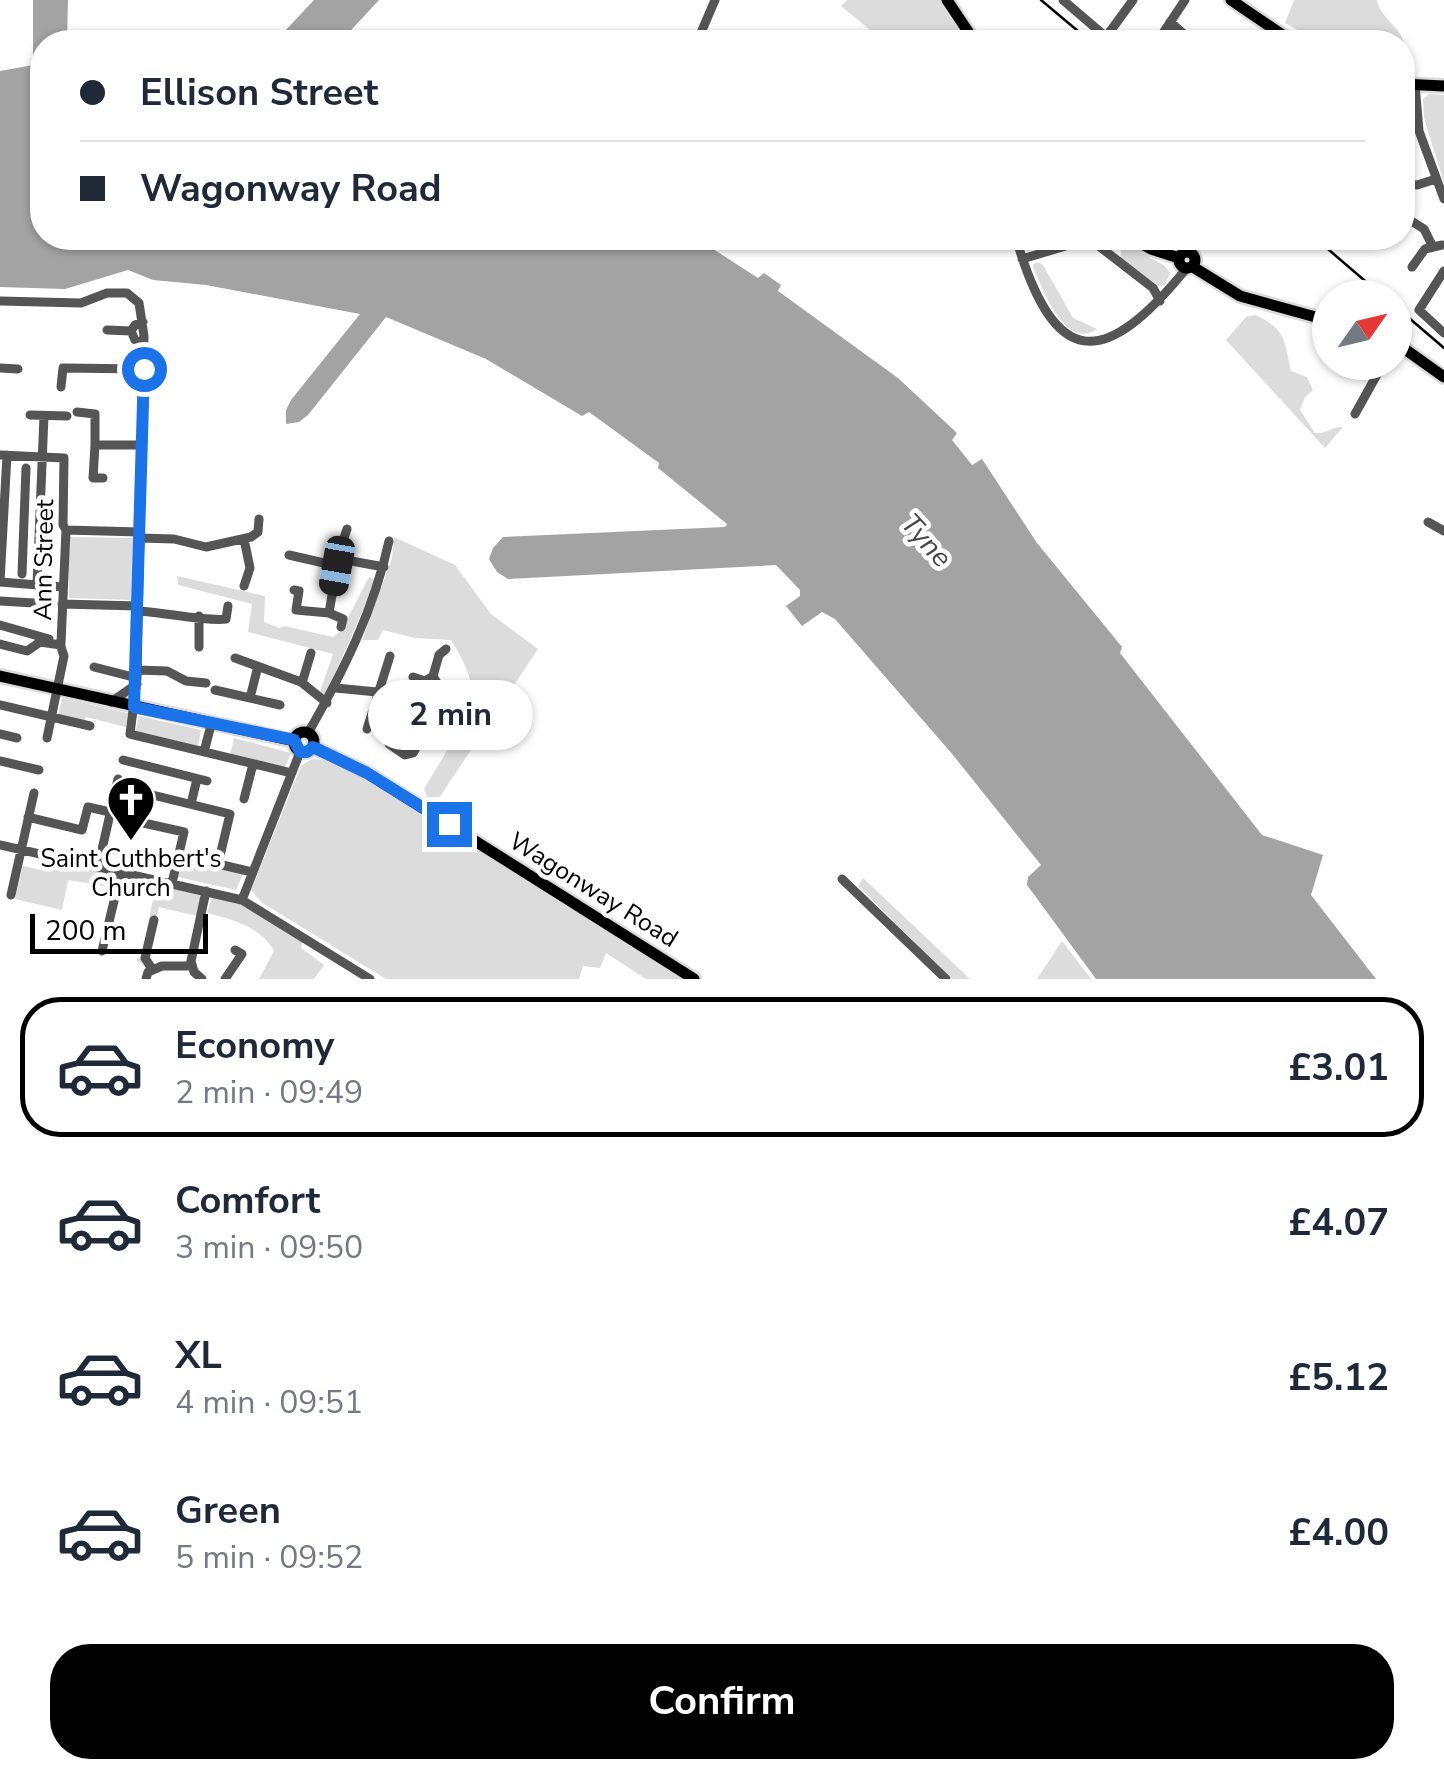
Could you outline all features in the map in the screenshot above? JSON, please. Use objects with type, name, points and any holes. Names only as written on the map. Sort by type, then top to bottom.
[{"type":"main road","points":[[1231,0],[1275,30]]},
{"type":"main road","points":[[951,2],[968,30]]},
{"type":"main road","points":[[1415,85],[1444,86]]},
{"type":"main road","points":[[1154,250],[1187,261],[1240,296],[1312,316]]},
{"type":"main road","points":[[1187,261],[1192,250]]},
{"type":"main road","points":[[1412,354],[1444,378]]},
{"type":"main road","name":"Wagonway Road","points":[[0,676],[302,746],[367,773],[694,979]]},
{"type":"main road","points":[[302,746],[300,733],[308,733]]},
{"type":"street","points":[[702,30],[715,0]]},
{"type":"street","points":[[1115,30],[1133,0]]},
{"type":"street","points":[[1165,30],[1186,0]]},
{"type":"street","points":[[1070,2],[1099,30]]},
{"type":"street","points":[[1170,22],[1179,30]]},
{"type":"street","points":[[1415,126],[1444,199]]},
{"type":"street","points":[[1415,186],[1436,179]]},
{"type":"street","points":[[1412,267],[1422,252],[1437,245],[1415,223]]},
{"type":"street","points":[[1019,250],[1040,305],[1066,335],[1102,341],[1124,332],[1160,301],[1187,261]]},
{"type":"street","points":[[1022,259],[1052,250]]},
{"type":"street","points":[[1106,250],[1153,288],[1160,301]]},
{"type":"street","points":[[1444,270],[1419,310],[1444,333]]},
{"type":"street","points":[[0,301],[81,302],[107,293],[127,293],[140,305],[144,369],[138,609],[130,734],[292,774]]},
{"type":"street","points":[[131,331],[143,322]]},
{"type":"street","points":[[107,330],[131,331]]},
{"type":"street","points":[[131,331],[135,340],[144,344]]},
{"type":"street","points":[[0,368],[18,369]]},
{"type":"street","points":[[61,386],[63,368],[144,369]]},
{"type":"street","points":[[1355,414],[1374,380]]},
{"type":"street","points":[[96,414],[93,478],[103,478]]},
{"type":"street","points":[[30,415],[109,414]]},
{"type":"street","points":[[38,585],[44,416]]},
{"type":"street","points":[[94,445],[142,446]]},
{"type":"street","points":[[44,456],[3,455],[0,582],[63,587]]},
{"type":"street","name":"Ann Street","points":[[0,625],[61,644],[57,604],[63,587],[66,530],[64,458],[44,456]]},
{"type":"street","points":[[22,574],[26,468]]},
{"type":"street","points":[[66,530],[174,538],[206,547],[258,532],[259,519]]},
{"type":"street","points":[[1428,522],[1444,532]]},
{"type":"street","points":[[328,613],[347,529]]},
{"type":"street","points":[[244,538],[250,568],[244,586]]},
{"type":"street","points":[[308,733],[336,688],[384,567],[390,541]]},
{"type":"street","points":[[298,570],[295,556],[384,567]]},
{"type":"street","points":[[294,590],[300,591],[294,615],[328,613],[343,619],[341,627]]},
{"type":"street","points":[[0,601],[21,597],[224,621],[228,606]]},
{"type":"street","points":[[199,616],[199,648]]},
{"type":"street","name":"Ann Street","points":[[0,642],[24,646],[42,636]]},
{"type":"street","points":[[0,642],[27,650],[40,642],[61,644],[64,656],[47,738]]},
{"type":"street","points":[[427,715],[442,708],[446,698],[433,676],[439,654],[446,648]]},
{"type":"street","points":[[302,683],[310,653]]},
{"type":"street","points":[[367,729],[390,656]]},
{"type":"street","points":[[235,658],[302,683],[327,703]]},
{"type":"street","points":[[250,698],[258,666]]},
{"type":"street","points":[[94,667],[135,677],[167,671],[186,681],[206,683]]},
{"type":"street","points":[[413,677],[425,680],[433,676]]},
{"type":"street","points":[[112,702],[126,692],[135,677]]},
{"type":"street","points":[[336,688],[378,692],[420,708],[427,715]]},
{"type":"street","points":[[215,690],[280,705]]},
{"type":"street","points":[[0,706],[90,726]]},
{"type":"street","points":[[388,744],[405,755],[413,753],[422,739],[427,715]]},
{"type":"street","points":[[204,752],[211,725]]},
{"type":"street","points":[[0,734],[17,738]]},
{"type":"street","points":[[242,900],[302,746]]},
{"type":"street","points":[[126,748],[122,763],[202,780],[191,804]]},
{"type":"street","points":[[0,761],[39,769]]},
{"type":"street","points":[[244,798],[253,764]]},
{"type":"street","points":[[98,867],[117,783],[230,814],[218,864],[252,872]]},
{"type":"street","points":[[11,895],[34,792]]},
{"type":"street","points":[[28,817],[82,830],[88,806],[110,812]]},
{"type":"street","points":[[121,818],[184,832],[172,883]]},
{"type":"street","points":[[0,845],[242,900],[370,979]]},
{"type":"street","points":[[102,951],[121,872]]},
{"type":"street","points":[[842,878],[946,979]]},
{"type":"street","points":[[191,966],[206,890]]},
{"type":"street","points":[[152,969],[145,958],[154,920]]},
{"type":"street","points":[[225,979],[242,954],[235,950]]},
{"type":"street","points":[[152,969],[191,966]]},
{"type":"street","points":[[191,966],[202,979]]},
{"type":"street","points":[[146,979],[152,969]]},
{"type":"shaded area","points":[[847,0],[941,0],[960,30],[870,30],[841,6]]},
{"type":"shaded area","points":[[1294,0],[1377,0],[1397,30],[1298,30],[1285,23]]},
{"type":"shaded area","points":[[1429,94],[1444,95],[1444,183],[1424,118],[1423,99]]},
{"type":"shaded area","points":[[1121,250],[1137,250],[1165,266],[1170,273],[1165,285],[1158,286],[1120,258]]},
{"type":"shaded area","points":[[1037,262],[1043,265],[1073,318],[1097,329],[1086,334],[1075,332],[1057,316],[1034,270]]},
{"type":"shaded area","points":[[1255,315],[1273,325],[1282,337],[1291,371],[1307,377],[1313,390],[1300,410],[1315,433],[1343,427],[1325,448],[1226,340],[1246,317]]},
{"type":"shaded area","points":[[69,537],[133,538],[131,600],[69,598]]},
{"type":"shaded area","points":[[394,537],[455,565],[491,614],[538,649],[435,800],[428,798],[424,789],[474,706],[472,688],[451,640],[415,638],[383,630],[378,640],[362,640],[392,558]]},
{"type":"shaded area","points":[[177,576],[265,596],[264,622],[333,637],[341,631],[369,577],[376,580],[323,694],[320,692],[333,654],[248,632],[252,604],[178,585]]},
{"type":"shaded area","points":[[62,698],[128,713],[126,727],[86,717],[84,722],[58,716]]},
{"type":"shaded area","points":[[139,716],[201,730],[198,747],[135,733]]},
{"type":"shaded area","points":[[234,738],[291,753],[285,767],[230,755]]},
{"type":"shaded area","points":[[312,759],[339,765],[366,778],[681,979],[646,979],[606,953],[600,968],[583,966],[579,979],[386,979],[261,902],[251,890],[301,766]]},
{"type":"shaded area","points":[[184,855],[243,874],[236,890],[178,877]]},
{"type":"shaded area","points":[[45,861],[115,874],[115,883],[110,887],[68,880],[62,910],[15,899],[23,866],[42,870]]},
{"type":"shaded area","points":[[863,878],[970,979],[952,979],[858,886]]},
{"type":"shaded area","points":[[132,879],[199,894],[201,898],[197,916],[159,907],[156,920],[152,920],[143,963],[137,962],[137,958],[141,958],[153,899],[121,891],[126,881]]},
{"type":"shaded area","points":[[212,897],[243,904],[303,942],[301,948],[324,965],[314,979],[259,979],[274,951],[254,930],[207,913]]},
{"type":"shaded area","points":[[1062,941],[1091,979],[1037,979]]},
{"type":"water","points":[[33,0],[68,0],[67,30],[33,30]]},
{"type":"water","points":[[314,0],[379,0],[351,30],[286,30]]},
{"type":"water","name":"Tyne","points":[[30,66],[30,250],[715,250],[758,278],[764,273],[781,285],[778,291],[898,378],[957,433],[952,440],[972,465],[982,459],[1037,543],[1122,647],[1120,653],[1262,835],[1323,855],[1311,895],[1376,979],[1096,979],[1027,885],[1028,877],[1041,865],[953,755],[835,619],[822,612],[802,626],[786,606],[800,596],[800,590],[776,565],[508,579],[497,572],[489,559],[503,537],[727,524],[658,468],[659,463],[589,412],[582,416],[486,359],[386,317],[308,415],[299,422],[286,424],[291,400],[360,314],[206,285],[153,280],[128,270],[65,289],[0,287],[0,71]]},
{"type":"tram line","points":[[1041,0],[1077,30]]},
{"type":"tram line","points":[[1329,250],[1364,280]]},
{"type":"tram line","points":[[1412,321],[1444,348]]},
{"type":"place","name":"Saint Cuthbert's Church","points":[[131,842]]},
{"type":"route","points":[[144,369],[134,707],[294,740],[300,752],[313,747],[367,773],[449,824]]}]
